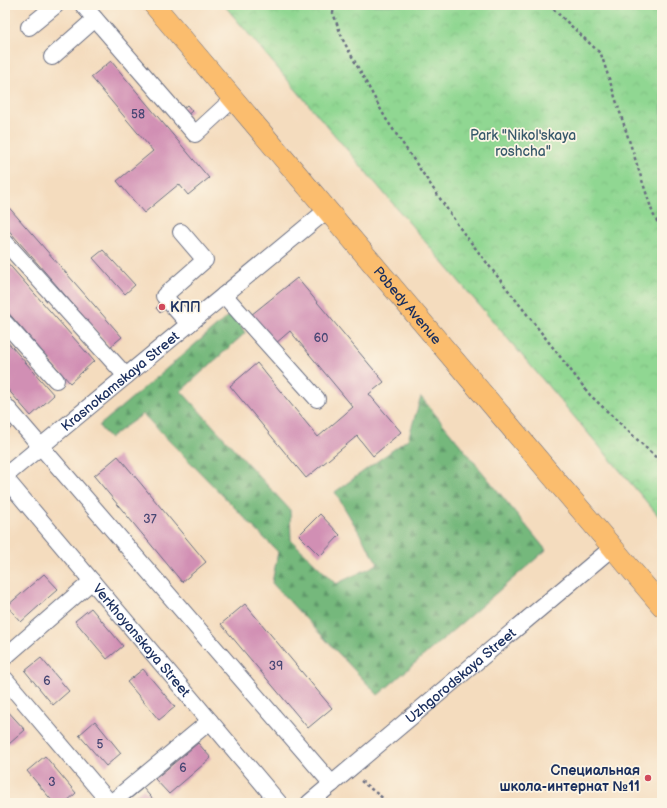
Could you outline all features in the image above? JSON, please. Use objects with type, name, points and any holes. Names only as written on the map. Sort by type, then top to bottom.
[{"type":"main road","name":"Pobedy Avenue","points":[[154,5],[662,606]]},
{"type":"street","points":[[29,27],[56,5]]},
{"type":"street","points":[[83,5],[195,134],[233,99]]},
{"type":"street","points":[[52,57],[96,19]]},
{"type":"street","name":"Krasnokamskaya Street","points":[[5,477],[40,446],[327,210]]},
{"type":"street","points":[[181,232],[205,260],[164,296],[189,324]]},
{"type":"street","points":[[5,242],[126,376]]},
{"type":"street","points":[[224,295],[317,399]]},
{"type":"street","points":[[5,323],[56,380]]},
{"type":"street","points":[[5,406],[332,784]]},
{"type":"street","name":"Verkhoyanskaya Street","points":[[5,477],[279,803]]},
{"type":"street","name":"Uzhgorodskaya Street","points":[[309,803],[613,547]]},
{"type":"street","points":[[5,657],[92,581]]},
{"type":"street","points":[[5,679],[110,803],[210,721]]},
{"type":"path","points":[[334,5],[333,13],[343,40],[386,119],[462,231],[590,395],[662,463]]},
{"type":"path","points":[[549,5],[601,54],[653,214],[662,230]]},
{"type":"path","points":[[348,770],[389,803]]},
{"type":"green space","name":"Park \"Nikol'skaya roshcha\"","points":[[224,5],[662,5],[662,520]]},
{"type":"green space","points":[[233,312],[245,333],[181,391],[290,510],[291,540],[336,584],[378,564],[335,492],[408,439],[421,397],[546,550],[378,695],[272,583],[278,552],[143,414],[109,438],[99,426]]},
{"type":"building","points":[[111,61],[209,178],[188,195],[179,184],[144,213],[117,181],[153,151],[91,77]]},
{"type":"building","points":[[187,105],[192,111],[186,116],[181,110]]},
{"type":"building","points":[[5,203],[122,337],[110,347],[5,226]]},
{"type":"building","points":[[103,250],[135,285],[125,294],[93,258]]},
{"type":"building","points":[[5,260],[94,361],[70,383],[5,309]]},
{"type":"building","points":[[297,278],[384,382],[369,394],[401,432],[373,456],[357,436],[306,478],[230,386],[257,363],[318,437],[353,407],[290,331],[275,344],[251,315]]},
{"type":"building","name":"КПП","points":[[163,301],[168,306],[160,313],[156,308]]},
{"type":"building","points":[[5,339],[54,395],[31,416],[5,386]]},
{"type":"building","points":[[5,420],[11,428],[5,433]]},
{"type":"building","points":[[118,456],[206,562],[182,582],[94,476]]},
{"type":"building","points":[[320,514],[340,535],[320,556],[299,535]]},
{"type":"building","points":[[44,574],[58,589],[21,622],[7,606]]},
{"type":"building","points":[[245,604],[332,708],[308,728],[221,624]]},
{"type":"building","points":[[91,608],[123,646],[107,659],[75,621]]},
{"type":"building","points":[[41,658],[69,691],[53,705],[25,671]]},
{"type":"building","points":[[143,669],[175,707],[159,720],[127,682]]},
{"type":"building","points":[[5,708],[25,730],[9,744],[5,740]]},
{"type":"building","points":[[95,721],[121,753],[106,766],[79,735]]},
{"type":"building","points":[[198,743],[211,758],[169,794],[155,779]]},
{"type":"building","points":[[45,756],[76,793],[65,803],[54,803],[27,771]]},
{"type":"building","points":[[143,788],[156,803],[125,803]]},
{"type":"place","name":"КПП","points":[[162,307]]},
{"type":"place","name":"Специальная школа-интернат №11","points":[[648,778]]}]
